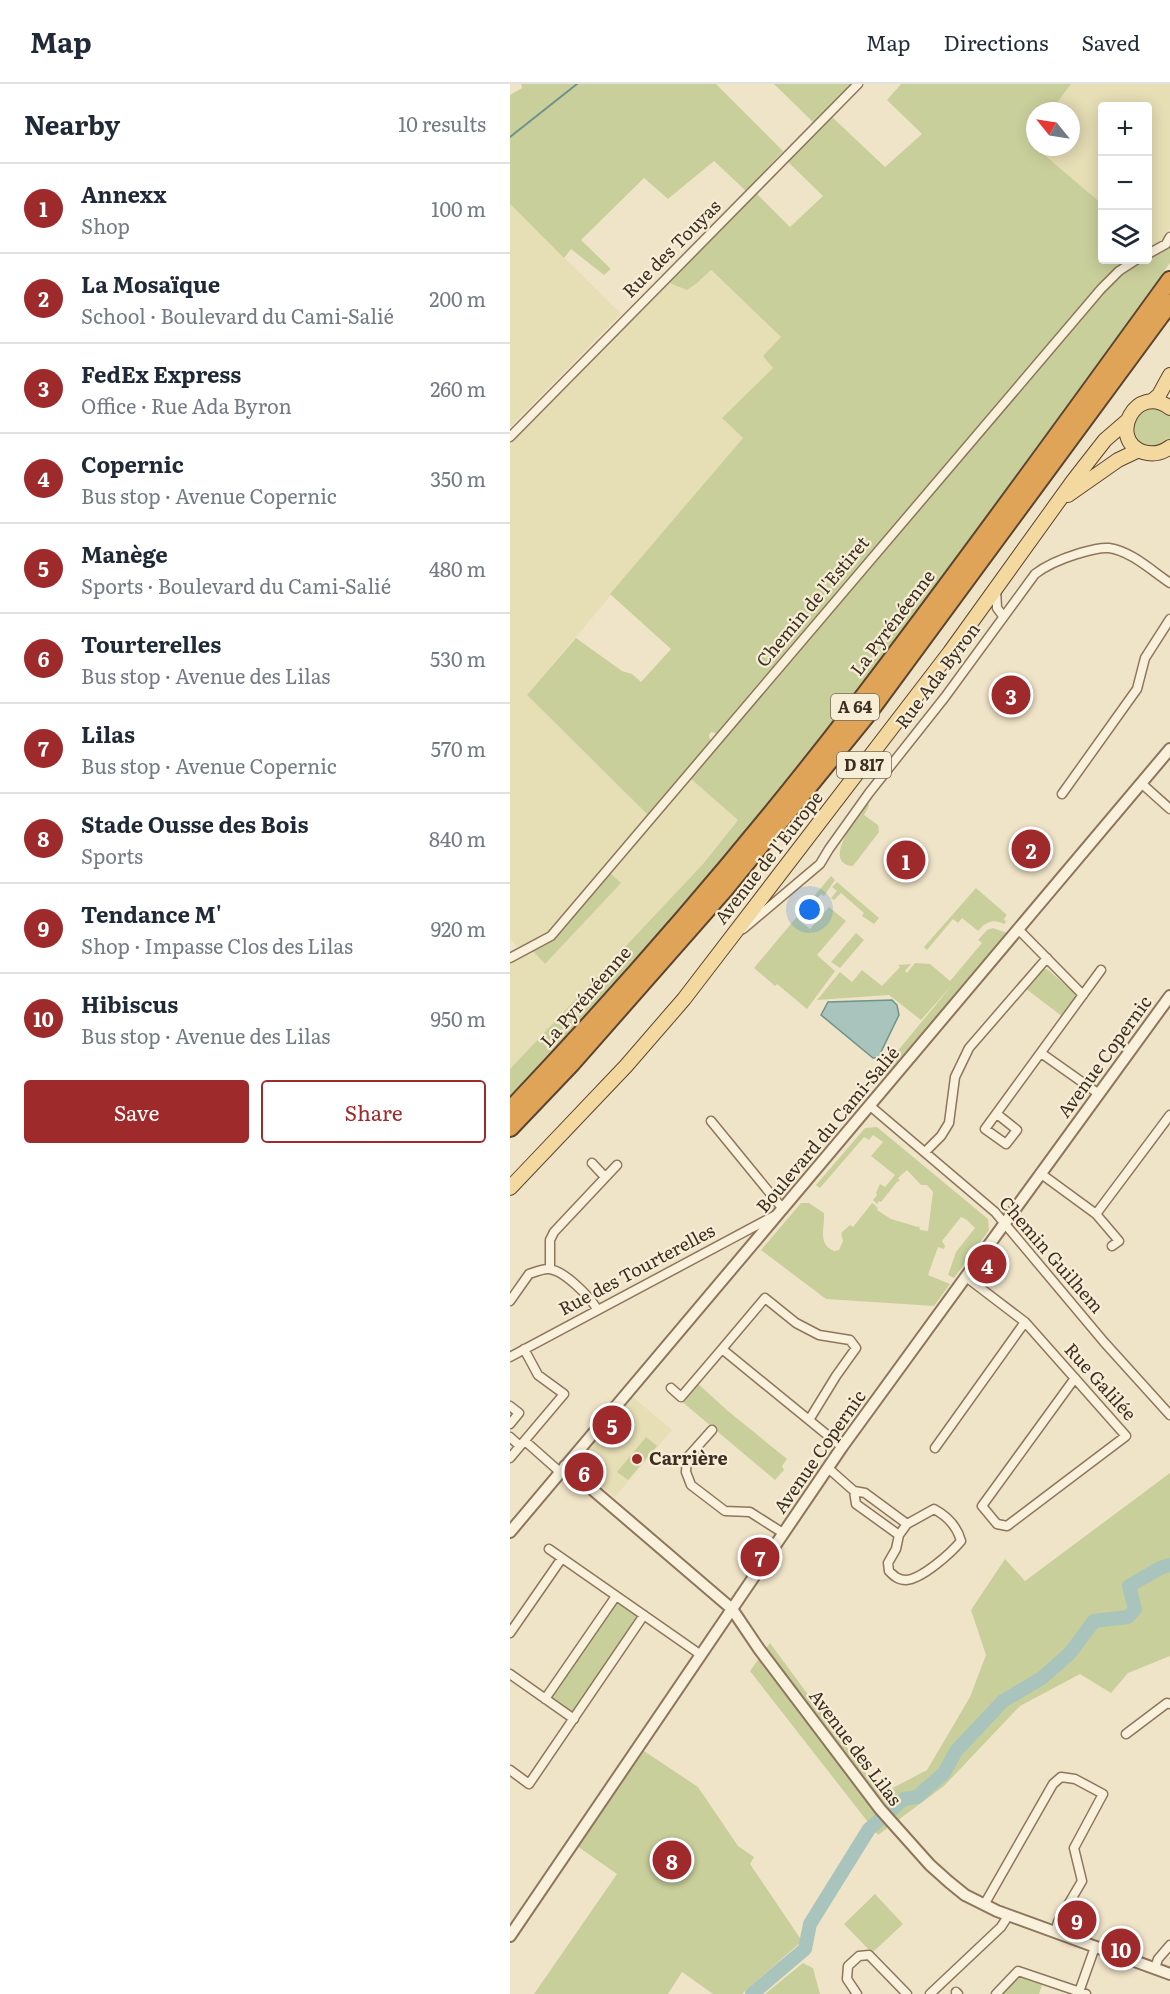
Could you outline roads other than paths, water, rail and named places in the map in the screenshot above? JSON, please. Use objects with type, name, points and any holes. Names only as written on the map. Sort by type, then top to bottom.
[{"type":"highway","name":"La Pyrénéenne","points":[[510,1110],[561,1056],[716,879],[856,706],[1170,280]]},
{"type":"highway","name":"La Pyrénéenne","points":[[510,1128],[572,1063],[725,889],[866,716],[1170,303]]},
{"type":"main road","points":[[1152,401],[1159,395],[1170,375]]},
{"type":"main road","points":[[1152,401],[1170,408]]},
{"type":"main road","name":"Avenue de l'Europe","points":[[510,1188],[646,1044],[730,939],[919,693],[1105,440],[1127,421],[1134,409],[1152,401]]},
{"type":"main road","points":[[1127,421],[1128,438],[1139,450],[1146,453],[1166,452]]},
{"type":"main road","name":"Avenue de l'Europe","points":[[1058,504],[1104,469],[1139,450]]},
{"type":"street","name":"Rue des Touyas","points":[[510,437],[858,84]]},
{"type":"street","points":[[1152,252],[1166,244],[1170,237]]},
{"type":"street","name":"Chemin de l'Estiret","points":[[510,958],[551,936],[1101,289],[1119,271],[1130,264]]},
{"type":"street","name":"Rue Ada Byron","points":[[730,939],[820,864],[869,794],[945,697],[1025,585],[1044,567],[1063,558],[1096,548],[1109,548],[1122,552],[1170,583]]},
{"type":"street","name":"Rue Ada Byron","points":[[996,589],[997,608],[1003,616]]},
{"type":"street","points":[[1062,794],[1137,689],[1145,658],[1170,620]]},
{"type":"street","name":"Boulevard du Cami-Salié","points":[[510,1532],[1170,749]]},
{"type":"street","points":[[1141,783],[1170,809]]},
{"type":"street","points":[[1018,929],[1083,995]]},
{"type":"street","points":[[925,1152],[941,1136],[949,1123],[955,1077],[969,1048],[1047,958]]},
{"type":"street","points":[[997,1114],[1101,970]]},
{"type":"street","name":"Avenue Copernic","points":[[510,1936],[842,1447],[1170,996]]},
{"type":"street","points":[[1041,1053],[1099,1094]]},
{"type":"street","name":"Chemin Guilhem","points":[[870,1105],[995,1212],[1104,1342],[1170,1415]]},
{"type":"street","points":[[1096,1214],[1170,1115]]},
{"type":"street","points":[[711,1121],[782,1211]]},
{"type":"street","points":[[592,1163],[605,1177]]},
{"type":"street","points":[[550,1269],[550,1240],[554,1232],[616,1165]]},
{"type":"street","points":[[1040,1173],[1096,1214],[1119,1240],[1112,1246]]},
{"type":"street","name":"Rue des Tourterelles","points":[[510,1357],[782,1211]]},
{"type":"street","points":[[510,1302],[529,1274],[550,1269],[560,1273],[576,1286],[597,1309]]},
{"type":"street","name":"Rue Galilée","points":[[966,1277],[1025,1322],[1075,1378],[1126,1436],[1007,1526],[997,1524],[982,1506],[1075,1378]]},
{"type":"street","points":[[671,1388],[681,1397],[765,1298],[796,1323],[819,1335],[850,1340],[856,1348],[809,1420]]},
{"type":"street","points":[[935,1448],[1025,1322]]},
{"type":"street","points":[[510,1458],[564,1394],[538,1375],[524,1349]]},
{"type":"street","points":[[722,1349],[842,1447]]},
{"type":"street","points":[[510,1406],[519,1413],[510,1424]]},
{"type":"street","points":[[712,1430],[687,1458],[686,1472],[691,1485],[725,1510],[750,1512],[783,1533]]},
{"type":"street","points":[[510,1437],[563,1469]]},
{"type":"street","points":[[828,1468],[854,1491],[866,1493],[907,1524]]},
{"type":"street","name":"Avenue des Lilas","points":[[563,1469],[732,1609],[759,1649],[880,1809],[930,1865],[949,1882],[965,1895],[1008,1916],[1170,1974]]},
{"type":"street","points":[[854,1491],[856,1504],[899,1535]]},
{"type":"street","points":[[934,1509],[943,1514],[958,1531],[961,1541],[953,1551],[934,1565],[907,1580],[897,1578],[889,1571],[888,1563],[896,1549],[899,1535],[907,1524],[934,1509]]},
{"type":"street","points":[[549,1550],[701,1655]]},
{"type":"street","points":[[510,1633],[562,1558]]},
{"type":"street","points":[[545,1699],[616,1596]]},
{"type":"street","points":[[510,1770],[529,1784],[644,1615]]},
{"type":"street","points":[[510,1674],[574,1719]]},
{"type":"street","points":[[1126,1734],[1167,1703],[1170,1704]]},
{"type":"street","points":[[984,1905],[1053,1784],[1061,1777],[1069,1777],[1103,1794],[1074,1848],[1082,1881],[1058,1922],[1055,1932]]},
{"type":"street","points":[[930,1994],[1001,1927],[1008,1916]]},
{"type":"street","points":[[1155,1968],[1158,1959],[1170,1945]]},
{"type":"street","points":[[996,1994],[1018,1971],[1083,1993],[1095,1947]]},
{"type":"street","points":[[857,1994],[847,1979],[848,1966],[859,1956],[869,1955],[907,1994]]},
{"type":"water","points":[[892,1000],[897,1005],[899,1015],[878,1058],[873,1058],[821,1015],[828,1002]]},
{"type":"waterway","points":[[510,137],[577,84]]},
{"type":"waterway","points":[[752,1994],[805,1949],[810,1924],[869,1829],[904,1799],[917,1797],[944,1773],[956,1751],[1003,1701],[1042,1678],[1070,1653],[1094,1621],[1128,1617],[1135,1609],[1129,1586],[1160,1568],[1170,1565]]},
{"type":"place","name":"FedEx Express","points":[[1011,695]]},
{"type":"place","name":"La Mosaïque","points":[[1031,849]]},
{"type":"place","name":"Annexx","points":[[906,860]]},
{"type":"place","name":"Copernic","points":[[987,1264]]},
{"type":"place","name":"Manège","points":[[612,1425]]},
{"type":"place","name":"Carrière","points":[[637,1459]]},
{"type":"place","name":"Tourterelles","points":[[584,1472]]},
{"type":"place","name":"Lilas","points":[[760,1557]]},
{"type":"place","name":"Stade Ousse des Bois","points":[[672,1860]]},
{"type":"place","name":"Tendance M'","points":[[1077,1920]]},
{"type":"place","name":"Hibiscus","points":[[1121,1948]]}]
